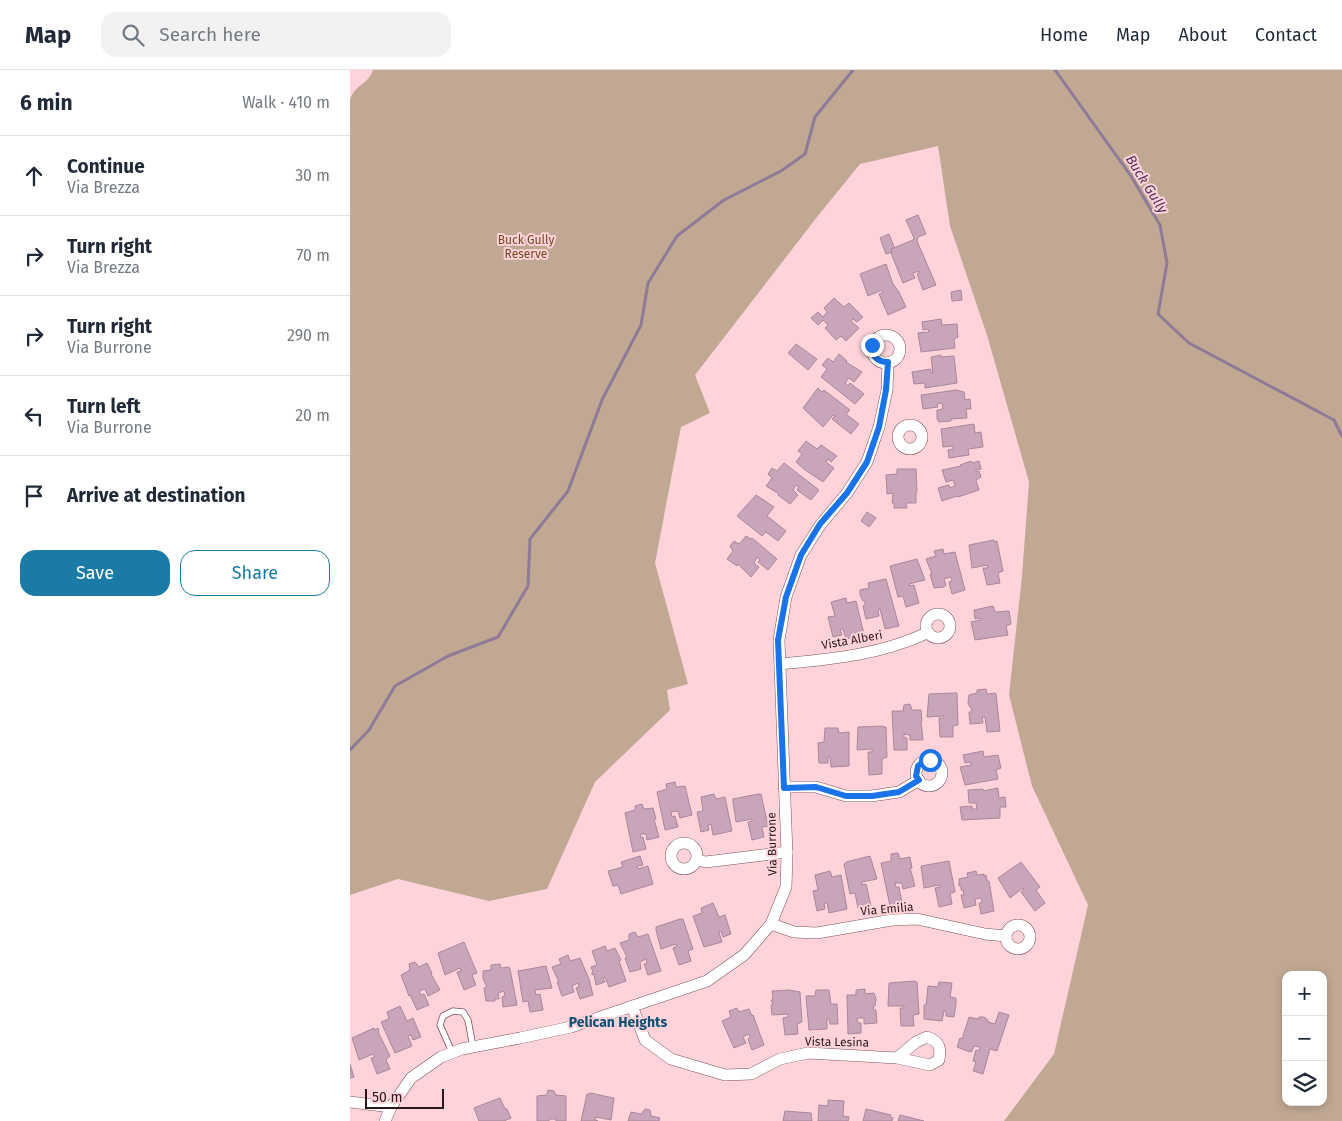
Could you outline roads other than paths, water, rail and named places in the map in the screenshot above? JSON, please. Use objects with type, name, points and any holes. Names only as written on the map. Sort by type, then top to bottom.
[{"type":"street","name":"Via Burrone","points":[[385,1121],[391,1107],[411,1078],[440,1056],[472,1047],[571,1026],[707,981],[744,955],[771,924],[786,887],[787,852],[778,640],[786,597],[801,555],[820,524],[847,493],[867,462],[879,427],[886,390],[888,362]]},
{"type":"street","points":[[879,427],[898,434]]},
{"type":"street","name":"Vista Alberi","points":[[780,664],[871,653],[899,645],[927,633]]},
{"type":"street","points":[[784,788],[816,787],[846,796],[872,796],[899,792],[919,780]]},
{"type":"street","points":[[697,860],[706,862],[787,852]]},
{"type":"street","name":"Via Emilia","points":[[771,924],[794,932],[818,933],[892,920],[918,919],[985,934],[1006,936]]},
{"type":"street","name":"Vista Lesina","points":[[632,1006],[645,1040],[671,1058],[725,1075],[751,1074],[780,1059],[808,1053],[897,1058]]},
{"type":"street","points":[[350,1102],[391,1107]]},
{"type":"lane","points":[[452,1052],[440,1025],[443,1016],[453,1011],[463,1012],[468,1020],[472,1047]]},
{"type":"waterway","points":[[350,750],[369,730],[395,686],[448,656],[498,637],[528,586],[530,539],[568,491],[602,400],[641,325],[648,283],[677,236],[724,200],[781,171],[805,154],[815,117],[853,70]]},
{"type":"waterway","name":"Buck Gully","points":[[1055,70],[1131,176],[1160,225],[1167,263],[1158,314],[1189,343],[1334,420],[1342,436]]},
{"type":"district","name":"Pelican Heights","points":[[618,1022]]},
{"type":"park label","name":"Buck Gully Reserve","points":[[526,247]]}]
